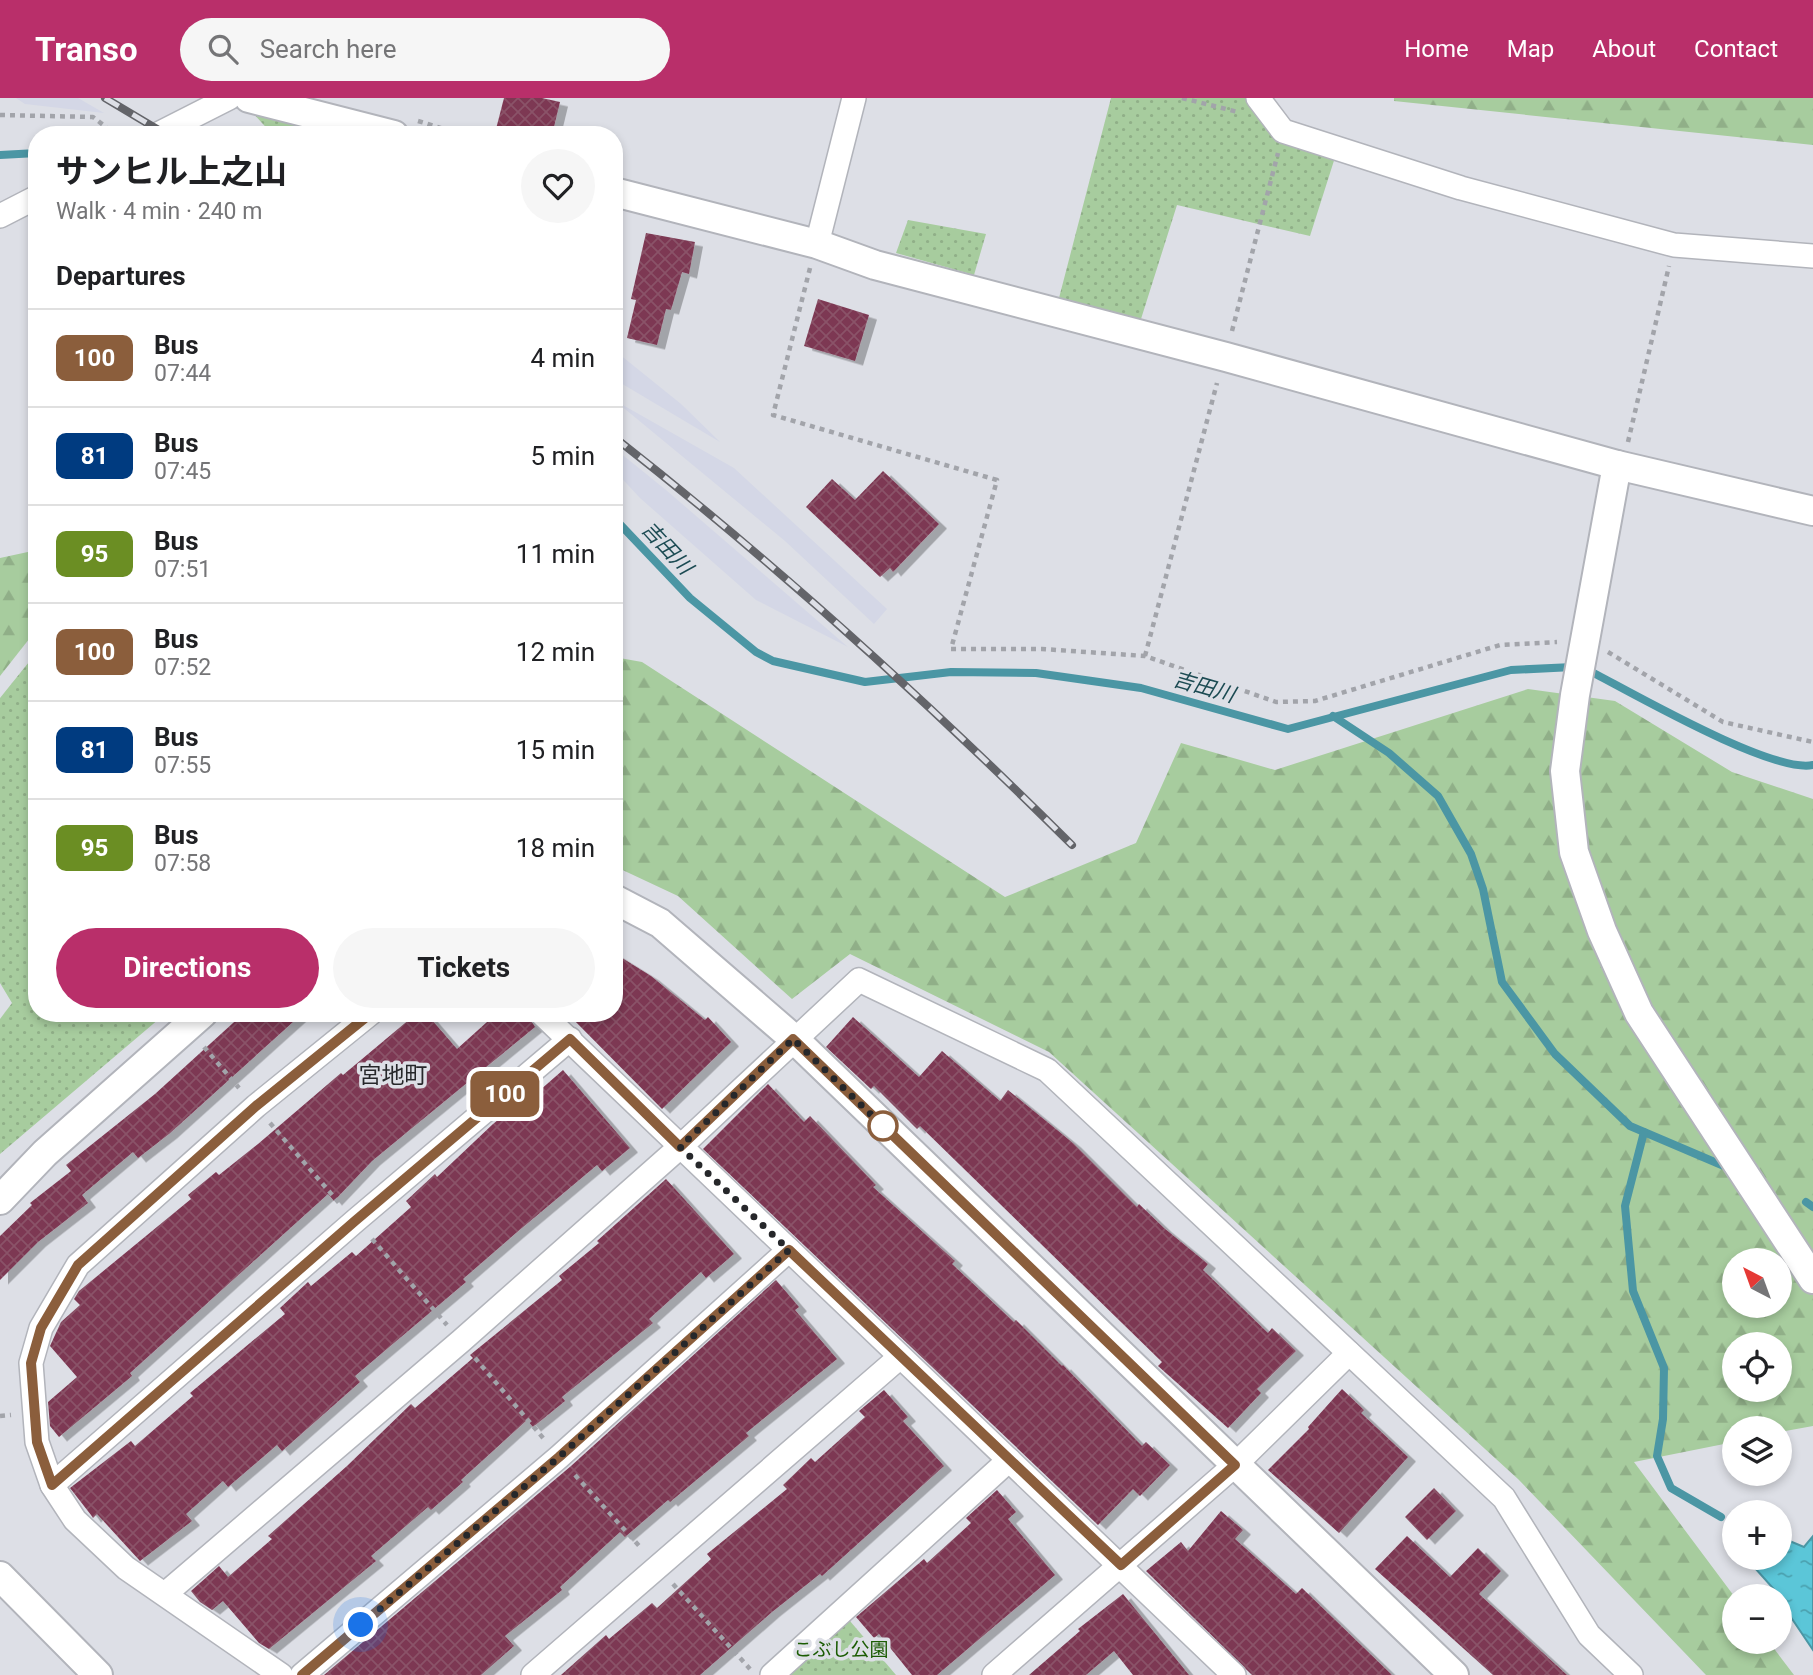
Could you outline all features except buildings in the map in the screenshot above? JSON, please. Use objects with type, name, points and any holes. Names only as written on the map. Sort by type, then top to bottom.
[{"type":"street","points":[[174,126],[229,98]]},
{"type":"street","points":[[249,98],[359,126]]},
{"type":"street","points":[[817,244],[854,98]]},
{"type":"street","points":[[1258,98],[1283,131],[1461,188],[1674,245],[1813,256]]},
{"type":"street","points":[[623,194],[817,244],[875,265],[1226,356],[1617,465],[1813,511]]},
{"type":"street","points":[[0,216],[28,202]]},
{"type":"street","points":[[1617,465],[1575,695],[1565,771],[1574,852],[1602,931],[1639,1013],[1813,1279]]},
{"type":"street","points":[[623,904],[660,923],[793,1039],[1454,1675]]},
{"type":"street","points":[[165,1594],[461,1341],[680,1147],[859,980],[1047,1070],[1504,1498],[1589,1635],[1631,1675]]},
{"type":"street","points":[[0,1200],[45,1153],[194,1022]]},
{"type":"street","points":[[281,1675],[108,1553],[75,1520],[52,1485],[37,1442],[31,1363],[41,1328],[78,1265],[256,1106],[360,1022]]},
{"type":"street","points":[[551,1022],[1234,1675]]},
{"type":"street","points":[[52,1485],[365,1212],[570,1039]]},
{"type":"street","points":[[302,1675],[559,1457],[789,1250]]},
{"type":"street","points":[[995,1675],[1235,1465],[1349,1353]]},
{"type":"street","points":[[533,1675],[900,1357]]},
{"type":"street","points":[[772,1675],[1009,1460]]},
{"type":"street","points":[[0,1576],[98,1675]]},
{"type":"path","points":[[1145,656],[1283,131],[1247,114],[1182,98]]},
{"type":"path","points":[[0,115],[93,117],[104,126]]},
{"type":"path","points":[[817,244],[773,415],[997,480],[951,649],[1042,649],[1145,656],[1276,702],[1315,701],[1500,645],[1584,648],[1618,656],[1723,722],[1813,742]]},
{"type":"path","points":[[1617,465],[1628,442],[1674,245]]},
{"type":"shaded area","points":[[16,98],[78,98],[104,113],[25,104]]},
{"type":"shaded area","points":[[623,357],[681,404],[720,442],[623,384]]},
{"type":"shaded area","points":[[623,405],[734,468],[887,609],[874,624],[785,541]]},
{"type":"shaded area","points":[[623,455],[848,647],[756,600],[640,498],[623,480]]},
{"type":"green space","points":[[239,98],[356,126],[265,126]]},
{"type":"green space","points":[[1111,98],[1258,98],[1283,131],[1338,148],[1310,236],[1177,205],[1141,319],[1059,298]]},
{"type":"green space","points":[[1394,98],[1813,98],[1813,145],[1394,101]]},
{"type":"green space","points":[[908,220],[986,234],[974,275],[896,253]]},
{"type":"green space","points":[[28,552],[28,640],[0,676],[0,558]]},
{"type":"green space","points":[[623,659],[642,662],[1005,897],[1136,843],[1181,743],[1275,770],[1528,689],[1615,701],[1732,772],[1813,799],[1813,1426],[1792,1430],[1792,1416],[1722,1416],[1722,1444],[1634,1462],[1725,1584],[1722,1584],[1722,1654],[1778,1654],[1794,1675],[1706,1675],[1518,1479],[1049,1052],[850,954],[792,999],[678,896],[623,870]]},
{"type":"green space","points":[[28,663],[28,1022],[155,1022],[0,1154],[0,1019],[12,1003],[0,983],[0,698]]},
{"type":"green space","name":"こぶし公園","points":[[844,1614],[896,1675],[773,1675]]},
{"type":"water","points":[[1813,1536],[1813,1650],[1792,1619],[1792,1584],[1769,1584],[1757,1570],[1792,1570],[1792,1542],[1804,1547]]},
{"type":"waterway","name":"吉田川","points":[[0,155],[28,153]]},
{"type":"waterway","name":"吉田川","points":[[623,527],[690,598],[756,652],[773,661],[865,682],[951,672],[1036,673],[1141,688],[1288,729],[1511,670],[1573,667]]},
{"type":"waterway","name":"吉田川","points":[[1586,669],[1734,744],[1766,757],[1793,764],[1813,765]]},
{"type":"waterway","points":[[1333,716],[1389,753],[1438,796],[1471,854],[1483,889],[1502,982],[1555,1054],[1630,1126],[1731,1169]]},
{"type":"waterway","points":[[1644,1132],[1625,1206],[1633,1291],[1664,1368],[1663,1419],[1657,1456],[1671,1488],[1721,1517]]},
{"type":"waterway","points":[[1806,1202],[1813,1207]]},
{"type":"railway","points":[[105,98],[152,126]]},
{"type":"railway","points":[[623,444],[849,634],[962,738],[1072,845]]},
{"type":"bus line","name":"100","points":[[302,1675],[559,1457],[789,1250],[1121,1565],[1235,1465],[793,1039],[680,1147],[570,1039],[355,1221],[52,1485],[37,1442],[31,1363],[41,1328],[78,1265],[256,1106],[359,1022]]},
{"type":"district","name":"宮地町","points":[[393,1075]]},
{"type":"route","points":[[361,1625],[559,1457],[789,1250],[680,1147],[793,1039],[883,1126]]}]
